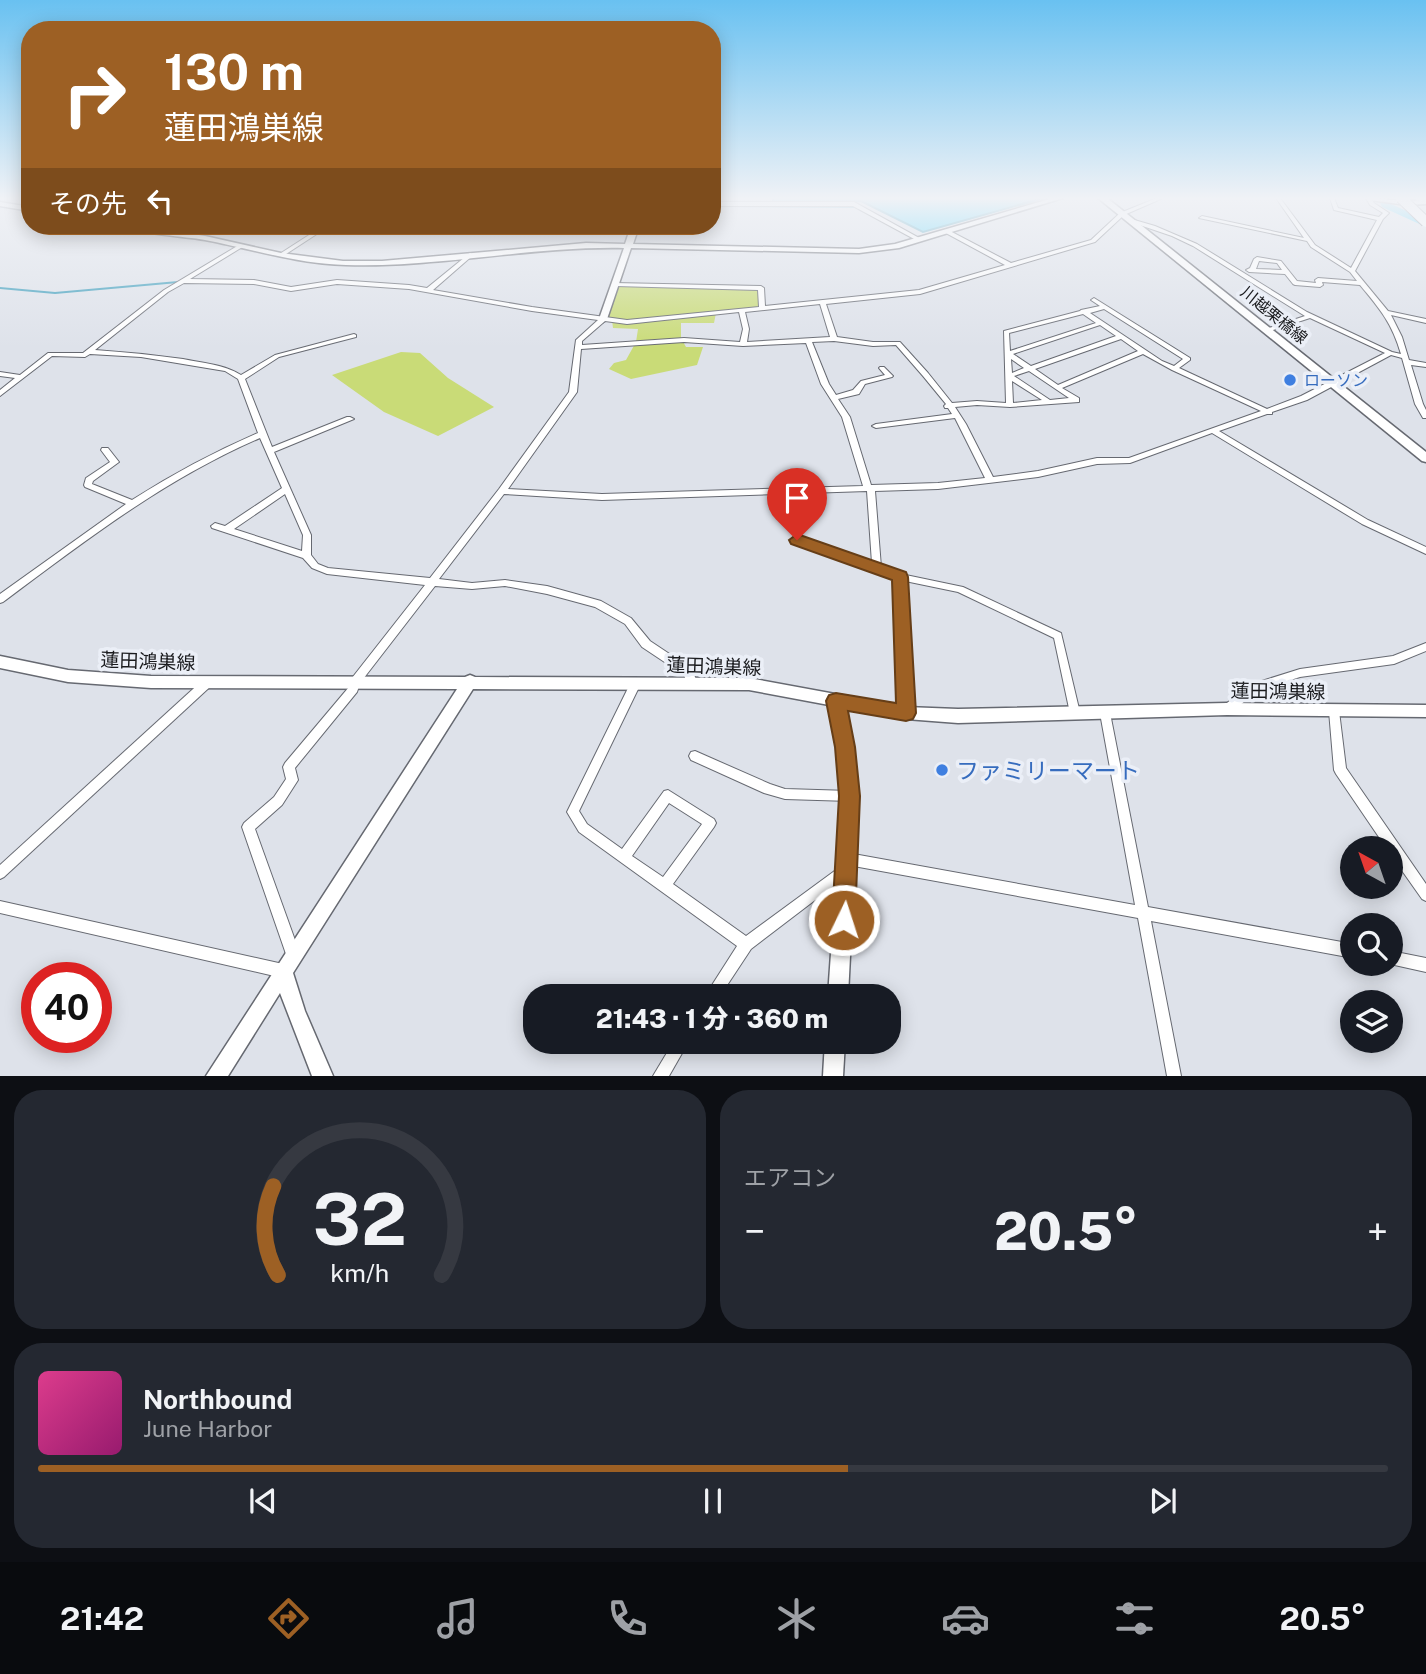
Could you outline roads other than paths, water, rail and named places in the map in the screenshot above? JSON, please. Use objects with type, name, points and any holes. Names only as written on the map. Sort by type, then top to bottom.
[{"type":"main road","name":"川越栗橋線","points":[[1166,248],[1426,458]]},
{"type":"street","points":[[0,394],[50,354],[85,355],[90,352],[181,281],[237,248]]},
{"type":"street","points":[[251,248],[344,263],[383,263],[540,248]]},
{"type":"street","points":[[281,255],[292,248]]},
{"type":"street","points":[[323,1076],[296,1012],[288,962],[248,827],[278,801],[292,780],[289,767],[353,689],[356,681],[502,491],[572,392],[578,347],[584,335],[603,319],[629,248]]},
{"type":"street","points":[[731,248],[859,251],[879,248]]},
{"type":"street","points":[[978,248],[1011,266]]},
{"type":"street","points":[[181,281],[254,282],[291,289],[337,282],[429,290],[627,322],[920,292],[1069,248]]},
{"type":"street","points":[[1197,248],[1237,269],[1311,316],[1406,360],[1426,365]]},
{"type":"street","points":[[1316,248],[1352,271],[1386,312],[1399,337],[1419,404],[1426,416]]},
{"type":"street","points":[[1352,271],[1364,248]]},
{"type":"street","points":[[429,290],[470,255]]},
{"type":"street","points":[[1252,270],[1257,259],[1279,262],[1295,283],[1320,285],[1318,280],[1362,283]]},
{"type":"street","points":[[1237,269],[1284,272]]},
{"type":"street","points":[[616,284],[761,288],[762,308]]},
{"type":"street","points":[[1094,300],[1188,359],[1174,369]]},
{"type":"street","points":[[822,302],[834,339]]},
{"type":"street","points":[[1010,405],[1006,332],[1104,307]]},
{"type":"street","points":[[742,310],[746,329],[743,344]]},
{"type":"street","points":[[1083,311],[1174,369],[1269,412]]},
{"type":"street","points":[[1386,312],[1426,321]]},
{"type":"street","points":[[1268,330],[1311,316]]},
{"type":"street","points":[[1008,354],[1101,323]]},
{"type":"street","points":[[241,378],[277,356],[354,336]]},
{"type":"street","points":[[1009,376],[1120,337]]},
{"type":"street","points":[[578,347],[684,340],[743,344],[834,339],[873,344],[898,343],[967,433],[975,456],[990,479]]},
{"type":"street","points":[[809,342],[825,384],[846,416],[870,489],[877,568]]},
{"type":"street","points":[[1058,387],[1143,351]]},
{"type":"street","points":[[90,352],[141,355],[212,366],[228,369],[241,378],[261,434],[307,535],[306,556]]},
{"type":"street","points":[[502,491],[602,498],[938,486],[1038,474],[1097,461],[1130,460],[1304,398],[1390,353]]},
{"type":"street","points":[[948,406],[1076,400],[1008,354]]},
{"type":"street","points":[[834,398],[856,392],[863,382],[890,376],[882,368]]},
{"type":"street","points":[[0,374],[21,377]]},
{"type":"street","points":[[1009,376],[1049,402]]},
{"type":"street","points":[[876,426],[955,416]]},
{"type":"street","points":[[269,451],[350,419]]},
{"type":"street","points":[[1214,431],[1365,522],[1426,551]]},
{"type":"street","points":[[0,599],[132,503],[221,451],[261,434]]},
{"type":"street","points":[[105,450],[115,462],[89,480],[88,485],[132,503]]},
{"type":"street","points":[[226,530],[286,489]]},
{"type":"street","points":[[215,526],[306,556],[315,566],[327,571],[472,586],[505,583],[547,590],[598,604],[628,621],[646,645],[688,672],[693,685]]},
{"type":"street","points":[[797,540],[900,577],[960,589],[1058,636],[1075,713]]},
{"type":"street","points":[[900,577],[906,713]]},
{"type":"street","points":[[1227,709],[1256,687],[1300,673],[1394,660],[1426,647]]},
{"type":"street","name":"蓮田鴻巣線","points":[[0,662],[68,676],[105,679],[208,682],[748,684],[906,713],[958,716],[1227,709],[1426,711]]},
{"type":"street","points":[[216,1076],[470,681]]},
{"type":"street","points":[[0,873],[208,682]]},
{"type":"street","points":[[636,683],[573,812],[583,828],[746,944]]},
{"type":"street","points":[[836,701],[845,747],[850,796],[839,984]]},
{"type":"street","points":[[1334,711],[1340,770],[1426,895]]},
{"type":"street","points":[[1105,713],[1174,1076]]},
{"type":"street","points":[[695,757],[785,794],[850,796]]},
{"type":"street","points":[[624,857],[668,795],[710,822],[664,886]]},
{"type":"street","points":[[720,984],[746,944],[847,864],[1142,912],[1340,949]]},
{"type":"street","points":[[0,907],[288,962]]},
{"type":"street","points":[[1403,960],[1426,965]]},
{"type":"street","points":[[660,1076],[674,1054]]},
{"type":"street","points":[[833,1076],[834,1054]]},
{"type":"waterway","points":[[0,288],[55,293],[178,282]]},
{"type":"place","name":"ローソン","points":[[1290,380]]},
{"type":"place","name":"ファミリーマート","points":[[942,770]]}]
